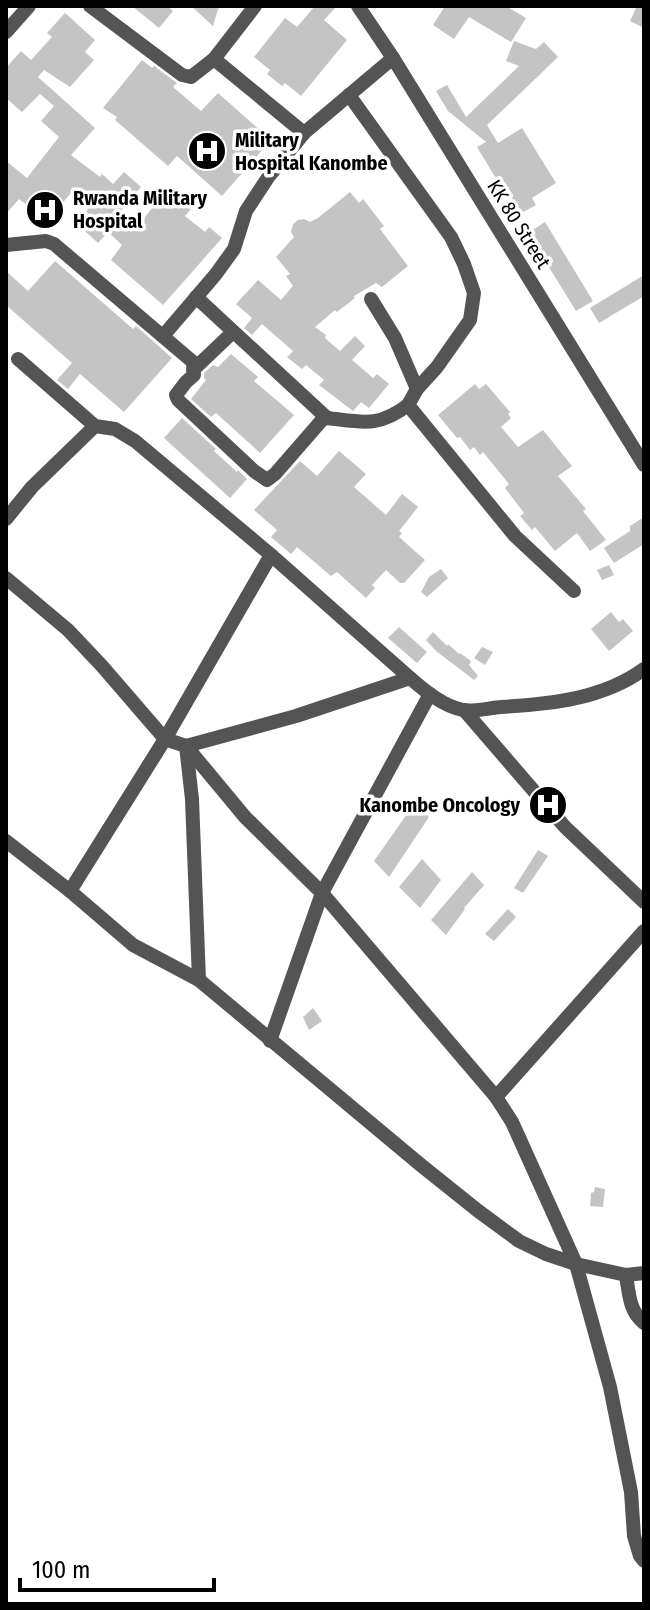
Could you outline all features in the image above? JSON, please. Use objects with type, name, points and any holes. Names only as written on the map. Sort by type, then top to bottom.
[{"type":"street","points":[[6,32],[29,6]]},
{"type":"street","points":[[90,6],[182,75],[191,77],[214,59],[255,6]]},
{"type":"street","name":"KK 80 Street","points":[[358,6],[644,465]]},
{"type":"street","points":[[163,336],[234,249],[246,211],[269,176],[304,133],[393,58]]},
{"type":"street","points":[[214,59],[304,133]]},
{"type":"street","points":[[6,245],[46,241],[54,244],[193,362],[194,375],[176,395],[178,400],[267,480],[322,420],[369,423],[393,416],[408,405],[470,320],[474,293],[451,237],[349,95]]},
{"type":"street","points":[[196,297],[327,418]]},
{"type":"street","points":[[371,299],[395,338],[417,389]]},
{"type":"street","points":[[193,370],[233,332]]},
{"type":"street","points":[[18,359],[95,426],[115,429],[135,441],[271,555],[410,678],[442,702],[464,710],[585,697],[627,682],[644,669]]},
{"type":"street","points":[[408,405],[515,536],[574,591]]},
{"type":"street","points":[[6,519],[32,487],[95,426]]},
{"type":"street","points":[[70,891],[165,739],[271,555]]},
{"type":"street","points":[[6,578],[68,630],[165,739],[186,746],[245,817],[322,893],[496,1097],[512,1122],[576,1264],[610,1387],[631,1492],[634,1536],[644,1561]]},
{"type":"street","points":[[186,746],[296,716],[410,678]]},
{"type":"street","points":[[270,1041],[322,893],[430,694]]},
{"type":"street","points":[[464,710],[565,827],[644,902]]},
{"type":"street","points":[[186,746],[192,799],[199,980]]},
{"type":"street","points":[[6,841],[133,945],[199,980],[477,1210],[519,1241],[576,1264],[626,1275],[644,1273]]},
{"type":"street","points":[[496,1097],[644,931]]},
{"type":"street","points":[[626,1275],[635,1316],[644,1323]]},
{"type":"building","points":[[132,6],[167,6],[173,11],[159,28]]},
{"type":"building","points":[[191,6],[219,6],[213,26]]},
{"type":"building","points":[[315,6],[337,6],[324,20],[347,40],[301,96],[267,74],[270,70],[254,57],[285,18],[297,27]]},
{"type":"building","points":[[445,6],[506,6],[526,18],[511,42],[469,17],[454,39],[433,25]]},
{"type":"building","points":[[637,6],[644,6],[644,28],[630,21]]},
{"type":"building","points":[[65,13],[95,40],[85,52],[94,60],[70,87],[44,70],[38,77],[95,128],[71,155],[113,184],[124,172],[141,187],[121,211],[138,226],[167,189],[191,209],[185,216],[205,232],[209,227],[222,238],[163,305],[111,260],[122,245],[108,232],[98,243],[76,223],[88,209],[70,194],[55,212],[61,216],[54,226],[19,199],[6,214],[6,161],[27,178],[59,137],[41,121],[54,106],[40,94],[22,112],[6,98],[6,68],[21,51],[31,60],[52,37],[47,33]]},
{"type":"building","points":[[514,41],[536,49],[544,42],[558,57],[487,125],[498,143],[522,128],[556,183],[532,198],[536,205],[518,215],[477,147],[486,142],[448,111],[436,91],[447,85],[466,117],[519,66],[506,61]]},
{"type":"building","points":[[142,60],[177,83],[173,87],[201,111],[218,93],[271,140],[222,196],[177,156],[168,166],[115,120],[117,117],[103,108]]},
{"type":"building","points":[[350,192],[359,203],[363,199],[384,226],[380,229],[408,266],[382,287],[376,283],[354,296],[315,327],[340,351],[355,336],[365,346],[352,360],[373,378],[377,374],[389,384],[369,408],[361,402],[353,411],[319,385],[324,380],[306,365],[302,369],[287,357],[293,351],[262,324],[252,335],[244,328],[252,318],[236,304],[258,280],[281,300],[293,286],[286,276],[290,274],[276,257],[294,237],[291,232],[293,224],[298,220],[310,222],[318,218]]},
{"type":"building","points":[[545,222],[593,301],[576,311],[528,233]]},
{"type":"building","points":[[55,261],[133,329],[136,326],[172,358],[124,412],[80,374],[68,389],[57,380],[72,363],[6,305],[6,271],[28,291]]},
{"type":"building","points":[[644,275],[644,296],[599,323],[590,308]]},
{"type":"building","points":[[231,354],[258,377],[254,381],[294,415],[260,453],[216,413],[211,417],[191,399],[206,380],[204,373],[213,365],[218,367]]},
{"type":"building","points":[[475,384],[479,389],[486,384],[510,412],[511,418],[501,427],[518,447],[543,430],[572,466],[558,476],[586,509],[583,511],[606,540],[590,551],[577,533],[555,551],[535,527],[532,530],[520,516],[524,513],[505,488],[509,484],[483,452],[480,455],[474,447],[470,450],[438,415]]},
{"type":"building","points":[[182,418],[247,479],[230,498],[164,438]]},
{"type":"building","points":[[339,451],[366,474],[354,487],[386,515],[402,494],[418,507],[399,531],[402,533],[399,537],[425,560],[404,583],[386,570],[372,585],[375,588],[366,598],[337,572],[331,576],[297,547],[291,554],[271,537],[277,530],[254,510],[300,461],[317,476]]},
{"type":"building","points":[[644,517],[644,544],[614,563],[604,548],[630,531],[630,526]]},
{"type":"building","points":[[609,565],[614,575],[602,580],[597,570]]},
{"type":"building","points":[[441,569],[448,578],[427,597],[421,592],[429,577]]},
{"type":"building","points":[[611,612],[619,622],[623,619],[633,631],[609,651],[591,629]]},
{"type":"building","points":[[399,627],[427,652],[417,663],[388,638]]},
{"type":"building","points":[[433,632],[447,646],[471,661],[469,665],[478,676],[474,680],[426,640]]},
{"type":"building","points":[[482,647],[493,652],[485,665],[474,658]]},
{"type":"building","points":[[414,804],[429,817],[389,877],[374,861]]},
{"type":"building","points":[[538,850],[548,856],[523,893],[514,888]]},
{"type":"building","points":[[422,859],[441,880],[420,908],[399,887]]},
{"type":"building","points":[[472,872],[484,885],[446,935],[431,920]]},
{"type":"building","points":[[508,909],[516,917],[494,941],[485,934]]},
{"type":"building","points":[[313,1008],[322,1021],[309,1030],[303,1017]]},
{"type":"building","points":[[595,1187],[605,1189],[603,1207],[590,1206]]},
{"type":"place","name":"Military Hospital Kanombe","points":[[207,151]]},
{"type":"place","name":"Rwanda Military Hospital","points":[[45,210]]},
{"type":"place","name":"Kanombe Oncology","points":[[548,805]]}]
